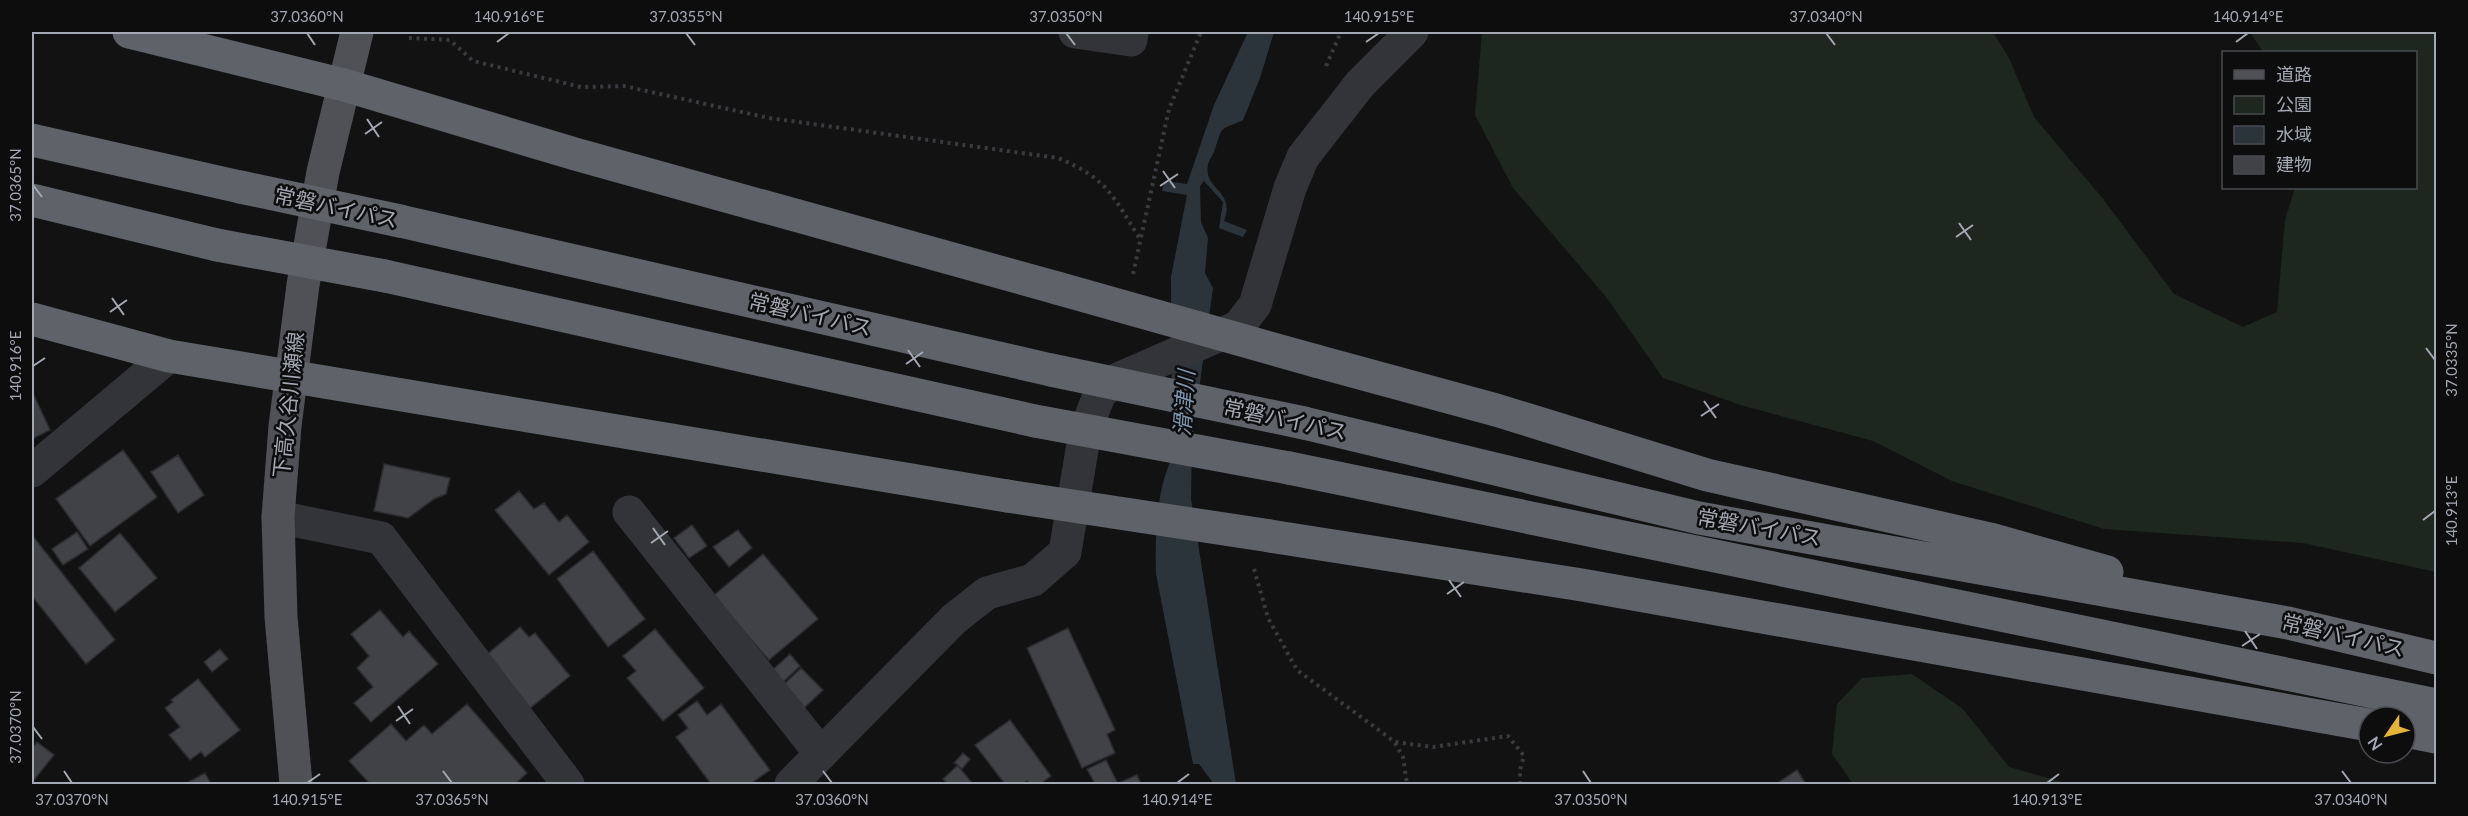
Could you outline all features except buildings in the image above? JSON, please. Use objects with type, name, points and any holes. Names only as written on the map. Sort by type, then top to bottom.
[{"type":"highway","points":[[129,32],[344,85],[575,154],[1496,410],[1707,475],[1990,539],[2288,623]]},
{"type":"highway","name":"常磐バイパス","points":[[32,140],[400,221],[1052,370],[1304,423],[1699,518],[2288,623],[2436,658]]},
{"type":"highway","name":"常磐バイパス","points":[[32,200],[217,245],[385,276],[1035,421],[1289,468],[2436,705]]},
{"type":"highway","points":[[32,319],[169,356],[290,378],[1007,496],[1582,585],[2357,723]]},
{"type":"highway","points":[[2417,733],[2436,737]]},
{"type":"main road","name":"下高久谷川瀬線","points":[[296,784],[281,617],[278,517],[290,378],[323,172],[357,32]]},
{"type":"street","points":[[1076,32],[1131,40],[1132,32]]},
{"type":"street","points":[[791,784],[954,619],[987,593],[1033,580],[1065,552],[1085,432],[1100,393],[1118,379],[1238,327],[1255,305],[1290,188],[1303,157],[1360,84],[1412,32]]},
{"type":"street","points":[[32,471],[169,356]]},
{"type":"street","points":[[629,512],[821,754]]},
{"type":"street","points":[[278,517],[381,538],[568,784]]},
{"type":"path","points":[[1132,279],[1169,109],[1201,32]]},
{"type":"path","points":[[409,38],[450,40],[473,61],[581,87],[624,86],[769,118],[1058,158],[1087,171],[1109,189],[1140,239]]},
{"type":"path","points":[[1254,568],[1268,618],[1297,670],[1395,742],[1403,757],[1407,784]]},
{"type":"path","points":[[1395,742],[1433,747],[1509,736],[1524,756],[1520,770],[1520,784]]},
{"type":"green space","points":[[1482,32],[1993,32],[2009,58],[2034,117],[2104,200],[2174,294],[2243,327],[2277,312],[2285,220],[2295,189],[2417,189],[2417,51],[2262,51],[2250,32],[2436,32],[2436,572],[2303,543],[2104,529],[1952,481],[1873,441],[1744,406],[1663,378],[1607,298],[1513,188],[1475,115]]},
{"type":"green space","points":[[1912,674],[1963,709],[2009,767],[2069,784],[1853,784],[1832,754],[1837,704],[1862,678]]},
{"type":"water","name":"滑津川","points":[[1248,32],[1274,32],[1260,78],[1243,120],[1222,130],[1208,163],[1210,180],[1226,203],[1227,211],[1224,221],[1247,230],[1243,237],[1219,228],[1223,202],[1204,181],[1200,186],[1201,222],[1208,238],[1205,273],[1213,288],[1192,440],[1191,499],[1236,784],[1214,784],[1199,764],[1193,764],[1156,574],[1156,530],[1160,499],[1172,458],[1171,277],[1187,195],[1162,191],[1165,181],[1187,184],[1214,105]]}]
